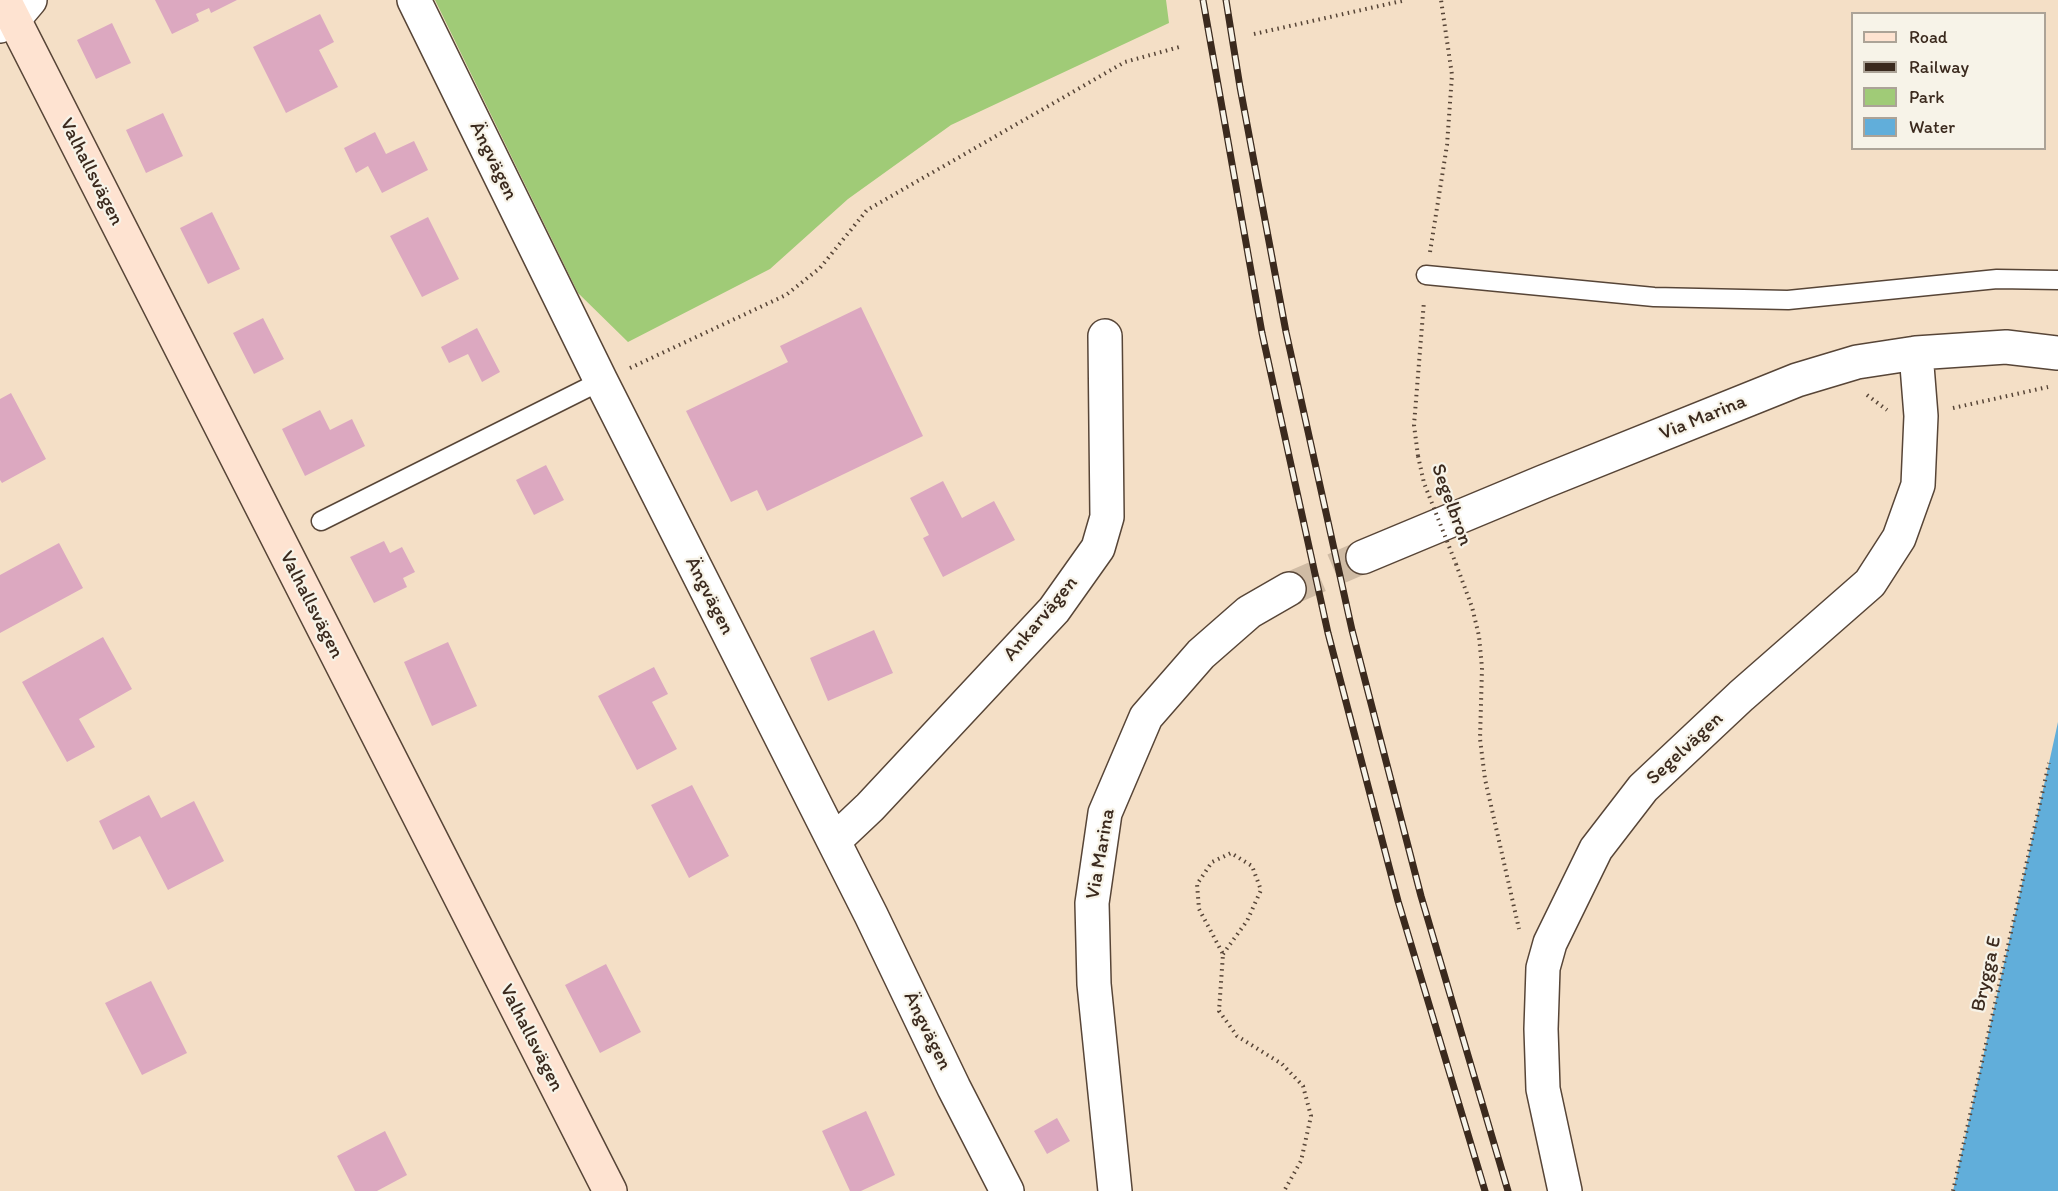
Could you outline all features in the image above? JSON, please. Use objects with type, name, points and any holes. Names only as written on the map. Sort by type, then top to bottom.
[{"type":"street","name":"Ängvägen","points":[[414,0],[601,381],[834,841],[954,1088],[1007,1191]]},
{"type":"street","name":"Valhallsvägen","points":[[12,11],[609,1191]]},
{"type":"street","name":"Ankarvägen","points":[[834,841],[870,807],[1054,610],[1098,548],[1107,517],[1105,336]]},
{"type":"street","name":"Via Marina","points":[[1363,557],[1797,380],[1857,362],[1916,353],[2006,347],[2058,353]]},
{"type":"street","name":"Segelvägen","points":[[1565,1191],[1543,1089],[1541,1029],[1543,968],[1550,943],[1596,849],[1643,788],[1741,696],[1870,584],[1899,538],[1918,484],[1921,416],[1916,353]]},
{"type":"street","name":"Via Marina","points":[[1114,1191],[1094,984],[1092,903],[1105,813],[1146,717],[1201,654],[1249,612],[1289,589]]},
{"type":"lane","points":[[1426,274],[1654,297],[1788,300],[1997,279],[2058,280]]},
{"type":"lane","points":[[321,521],[601,381]]},
{"type":"path","points":[[1254,34],[1406,0]]},
{"type":"path","name":"Segelbron","points":[[1441,0],[1452,75],[1447,145],[1426,274],[1414,425],[1424,483],[1472,607],[1479,636],[1482,668],[1480,739],[1485,779],[1511,900],[1520,933],[1543,968]]},
{"type":"path","points":[[601,381],[786,295],[820,268],[867,210],[1125,62],[1183,46]]},
{"type":"path","points":[[1921,416],[2058,385]]},
{"type":"path","name":"Brygga E","points":[[1953,1191],[2049,763]]},
{"type":"path","points":[[1223,954],[1199,909],[1197,884],[1212,862],[1231,853],[1252,866],[1261,890],[1247,921],[1223,954],[1219,1011],[1237,1036],[1282,1064],[1303,1086],[1311,1116],[1301,1161],[1284,1191]]},
{"type":"green space","points":[[435,0],[1166,0],[1169,23],[951,125],[848,199],[770,269],[628,342],[578,293]]},
{"type":"water","points":[[2058,722],[2058,1191],[1953,1191],[2049,763]]},
{"type":"building","points":[[155,0],[237,0],[211,13],[209,8],[196,14],[199,21],[172,34]]},
{"type":"building","points":[[320,14],[334,42],[319,50],[338,87],[286,113],[253,47]]},
{"type":"building","points":[[112,23],[131,63],[96,79],[77,40]]},
{"type":"building","points":[[163,113],[183,156],[146,173],[126,130]]},
{"type":"building","points":[[375,132],[386,154],[414,141],[428,170],[382,193],[368,166],[356,173],[344,148]]},
{"type":"building","points":[[212,212],[240,269],[208,284],[180,228]]},
{"type":"building","points":[[428,217],[459,279],[422,297],[390,236]]},
{"type":"building","points":[[861,307],[923,436],[767,511],[757,490],[731,502],[686,411],[788,362],[780,346]]},
{"type":"building","points":[[263,318],[284,359],[254,374],[233,333]]},
{"type":"building","points":[[477,328],[500,372],[482,382],[468,354],[449,363],[441,347]]},
{"type":"building","points":[[11,393],[46,459],[2,483],[0,480],[0,399]]},
{"type":"building","points":[[320,410],[330,430],[352,419],[365,446],[305,476],[282,429]]},
{"type":"building","points":[[546,465],[564,500],[534,515],[516,480]]},
{"type":"building","points":[[943,481],[962,518],[994,501],[1015,540],[943,577],[923,538],[929,535],[910,498]]},
{"type":"building","points":[[384,541],[390,553],[402,547],[415,572],[403,578],[407,587],[374,603],[350,557]]},
{"type":"building","points":[[59,543],[83,588],[0,633],[0,575]]},
{"type":"building","points":[[874,630],[893,673],[828,701],[810,658]]},
{"type":"building","points":[[103,637],[132,689],[79,719],[95,747],[67,762],[22,682]]},
{"type":"building","points":[[448,642],[477,706],[432,726],[404,662]]},
{"type":"building","points":[[654,667],[668,694],[652,702],[677,749],[637,770],[598,696]]},
{"type":"building","points":[[692,785],[729,856],[689,878],[651,805]]},
{"type":"building","points":[[149,795],[161,818],[194,801],[224,861],[168,890],[140,836],[113,850],[99,821]]},
{"type":"building","points":[[606,964],[641,1032],[600,1053],[565,985]]},
{"type":"building","points":[[151,981],[187,1053],[142,1075],[105,1003]]},
{"type":"building","points":[[866,1111],[895,1175],[861,1191],[850,1191],[822,1131]]},
{"type":"building","points":[[1057,1118],[1070,1141],[1047,1154],[1034,1131]]},
{"type":"building","points":[[385,1131],[407,1175],[377,1191],[355,1191],[337,1156]]},
{"type":"tunnel","points":[[1289,589],[1363,557]]},
{"type":"railway","points":[[1203,0],[1262,333],[1328,633],[1398,901],[1485,1191]]},
{"type":"railway","points":[[1226,0],[1286,332],[1352,630],[1421,896],[1508,1191]]}]
